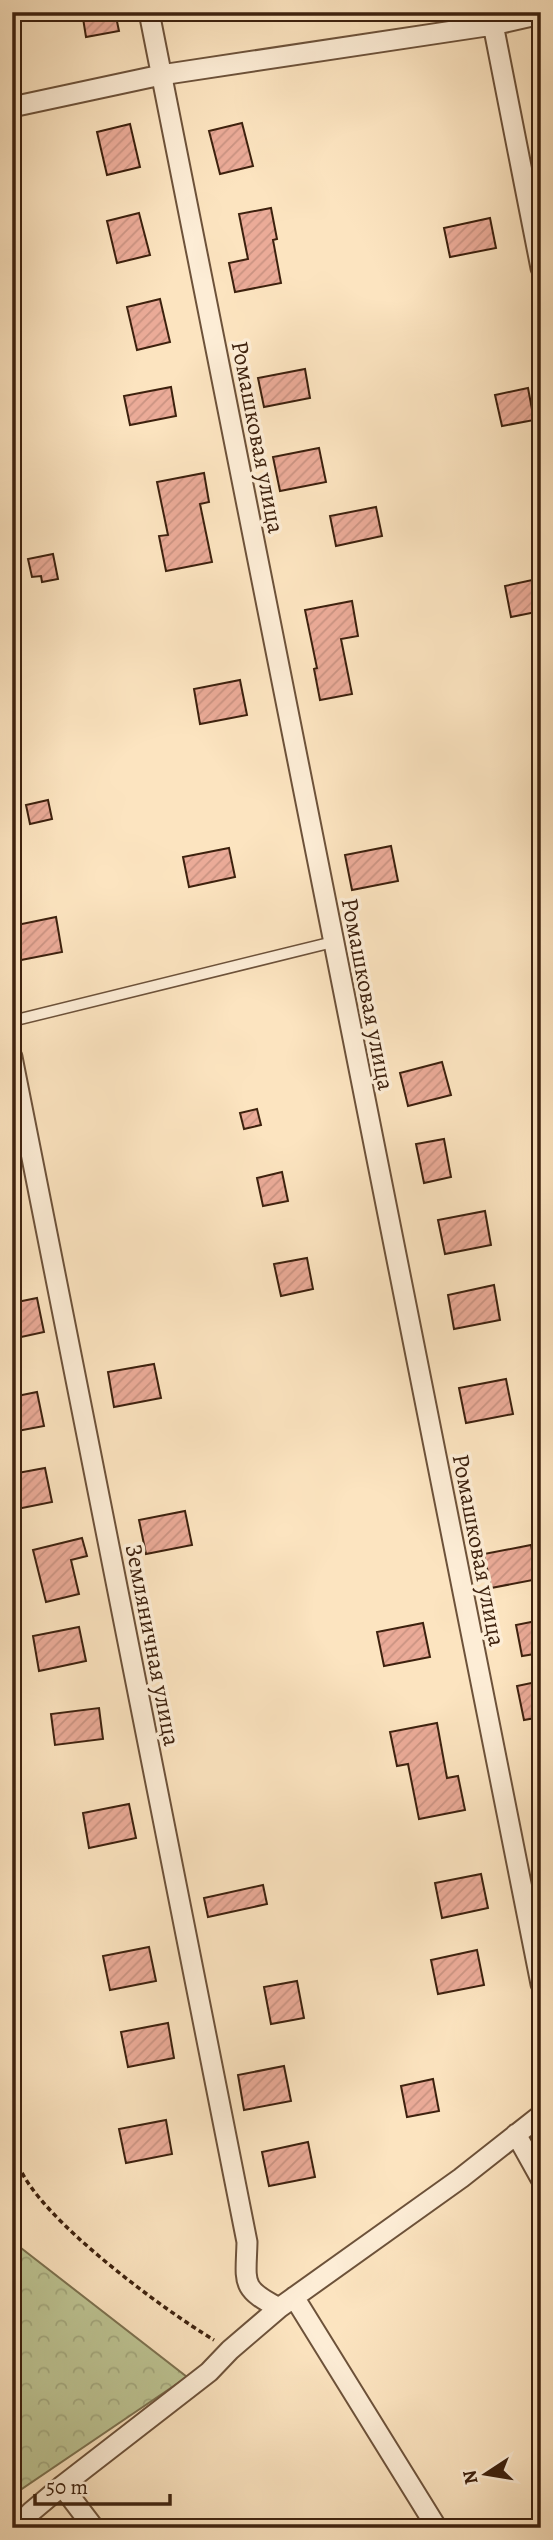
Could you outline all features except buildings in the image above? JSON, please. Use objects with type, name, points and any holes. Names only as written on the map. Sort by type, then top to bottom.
[{"type":"street","name":"Ромашковая улица","points":[[149,12],[541,1984]]},
{"type":"street","points":[[12,107],[161,75],[492,18],[541,14]]},
{"type":"street","points":[[492,18],[541,268]]},
{"type":"street","name":"Земляничная улица","points":[[12,1057],[247,2242],[246,2281],[254,2294],[287,2303]]},
{"type":"street","points":[[16,2528],[62,2486],[209,2372],[230,2350],[287,2303],[461,2178],[541,2115]]},
{"type":"street","points":[[516,2134],[541,2179]]},
{"type":"street","points":[[287,2303],[438,2528]]},
{"type":"street","points":[[62,2486],[94,2528]]},
{"type":"lane","points":[[12,1021],[333,942]]},
{"type":"path","points":[[12,2132],[18,2165]]},
{"type":"path","points":[[12,2161],[76,2237],[192,2327],[230,2350]]},
{"type":"green space","points":[[12,2241],[187,2377],[16,2493],[12,2502]]}]
